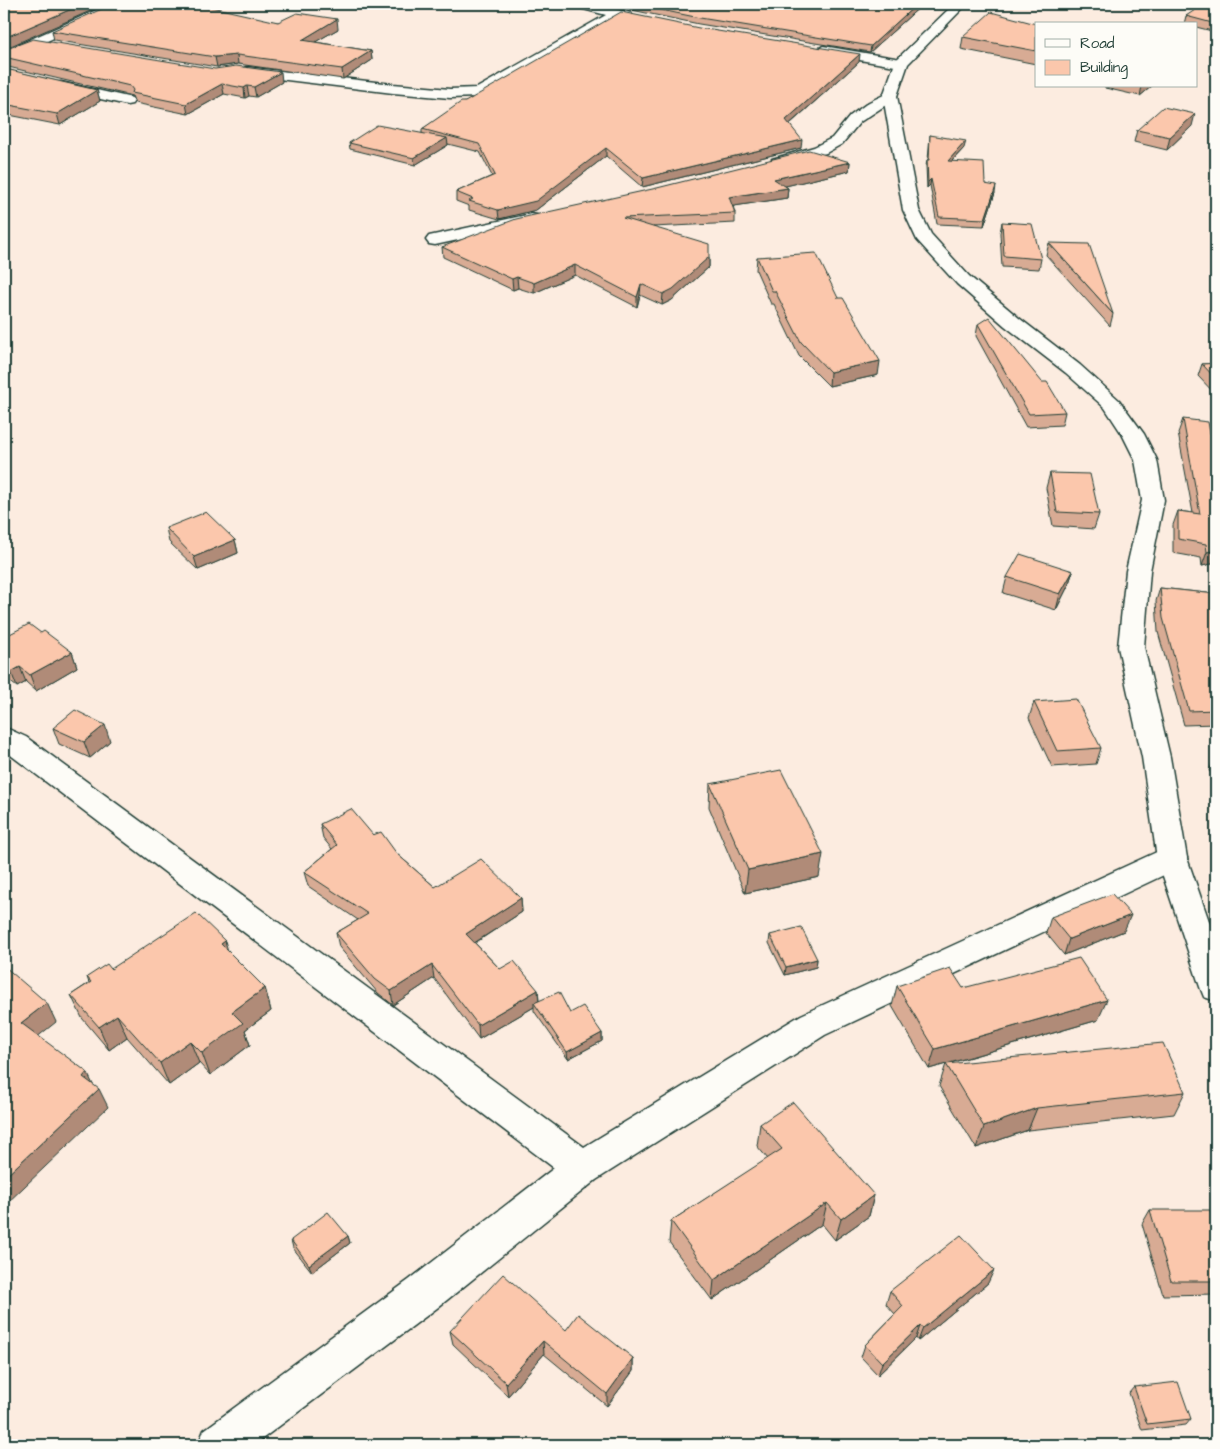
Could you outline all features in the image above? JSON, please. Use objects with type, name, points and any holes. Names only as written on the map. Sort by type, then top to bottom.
[{"type":"street","points":[[4,56],[120,4]]},
{"type":"street","points":[[580,4],[637,19]]},
{"type":"street","points":[[961,4],[901,63],[890,96],[911,210],[923,236],[964,280],[1012,322],[1074,369],[1112,404],[1133,434],[1146,460],[1153,500],[1138,571],[1131,647],[1156,757],[1172,858],[1216,987]]},
{"type":"street","points":[[231,72],[238,70],[346,85],[451,94],[473,94],[486,91],[605,20],[619,14]]},
{"type":"street","points":[[35,43],[62,47]]},
{"type":"street","points":[[810,48],[901,63]]},
{"type":"street","points":[[51,83],[126,101]]},
{"type":"street","points":[[762,166],[820,150],[837,140],[855,119],[890,96]]},
{"type":"street","points":[[435,240],[550,214]]},
{"type":"street","points":[[4,738],[24,750],[583,1168]]},
{"type":"street","points":[[219,1445],[423,1294],[583,1168],[813,1025],[1172,858]]},
{"type":"building","points":[[4,4],[83,4],[4,38]]},
{"type":"building","points":[[113,4],[198,4],[278,22],[297,13],[337,19],[302,40],[371,51],[342,69],[237,55],[215,57],[52,31]]},
{"type":"building","points":[[632,4],[917,4],[871,46],[700,18]]},
{"type":"building","points":[[1204,4],[1216,4],[1216,24],[1186,16]]},
{"type":"building","points":[[621,12],[699,28],[860,54],[786,120],[802,140],[643,178],[606,148],[536,201],[498,210],[469,201],[473,199],[456,192],[495,175],[479,144],[422,129],[461,102],[465,102]]},
{"type":"building","points":[[991,12],[1035,24],[1035,51],[963,37]]},
{"type":"building","points":[[33,39],[215,69],[236,66],[281,72],[254,87],[247,86],[244,88],[222,84],[186,104],[132,93],[133,90],[130,86],[4,57],[4,50]]},
{"type":"building","points":[[10,70],[97,90],[57,114],[4,104],[4,73]]},
{"type":"building","points":[[1163,107],[1195,114],[1170,137],[1137,130]]},
{"type":"building","points":[[377,125],[447,138],[414,158],[349,143]]},
{"type":"building","points":[[930,135],[966,141],[948,161],[984,163],[985,184],[996,186],[985,219],[939,217],[931,179],[928,182],[927,160],[929,160]]},
{"type":"building","points":[[809,150],[850,162],[774,179],[788,188],[729,197],[735,213],[623,218],[709,244],[709,257],[673,289],[663,294],[641,284],[637,297],[575,265],[534,283],[517,277],[512,279],[442,247],[516,219],[657,188]]},
{"type":"building","points":[[1002,222],[1032,224],[1041,259],[1004,256]]},
{"type":"building","points":[[1049,243],[1089,244],[1113,314]]},
{"type":"building","points":[[816,253],[838,298],[843,298],[880,361],[830,372],[801,342],[775,291],[772,291],[757,257]]},
{"type":"building","points":[[989,317],[1042,382],[1047,382],[1065,412],[1029,414],[978,324]]},
{"type":"building","points":[[1216,363],[1216,379],[1202,364]]},
{"type":"building","points":[[1183,419],[1208,422],[1216,465],[1216,550],[1207,552],[1206,544],[1178,539],[1178,511],[1200,514]]},
{"type":"building","points":[[1050,473],[1090,474],[1099,514],[1057,512]]},
{"type":"building","points":[[206,512],[235,540],[194,557],[166,528]]},
{"type":"building","points":[[1020,554],[1073,571],[1060,594],[1007,577]]},
{"type":"building","points":[[1160,588],[1216,594],[1216,710],[1189,711],[1163,618]]},
{"type":"building","points":[[29,624],[41,633],[44,631],[72,652],[30,675],[20,667],[11,672],[4,666],[4,634],[6,636]]},
{"type":"building","points":[[1076,699],[1101,748],[1057,751],[1034,702]]},
{"type":"building","points":[[75,710],[105,725],[84,742],[53,728]]},
{"type":"building","points":[[781,770],[823,854],[748,870],[710,784]]},
{"type":"building","points":[[351,809],[373,835],[381,832],[397,854],[435,887],[481,859],[521,898],[466,934],[500,969],[514,961],[538,990],[478,1025],[432,965],[391,991],[375,979],[336,933],[368,914],[304,872],[337,845],[320,824]]},
{"type":"building","points":[[1112,894],[1131,915],[1069,939],[1051,917]]},
{"type":"building","points":[[196,913],[225,941],[221,944],[265,988],[232,1012],[243,1023],[202,1053],[190,1041],[160,1063],[117,1015],[99,1027],[71,995],[91,982],[87,977],[107,964],[111,969]]},
{"type":"building","points":[[801,927],[817,959],[786,967],[770,935]]},
{"type":"building","points":[[1079,958],[1107,1000],[935,1049],[897,986],[950,968],[963,988]]},
{"type":"building","points":[[4,966],[47,1003],[21,1023],[87,1072],[83,1077],[99,1089],[4,1178]]},
{"type":"building","points":[[559,992],[570,1013],[583,1006],[602,1033],[567,1052],[534,1003]]},
{"type":"building","points":[[1163,1043],[1185,1092],[1037,1108],[984,1127],[946,1064]]},
{"type":"building","points":[[793,1102],[874,1195],[841,1219],[827,1203],[714,1280],[671,1221],[782,1149],[760,1124]]},
{"type":"building","points":[[1150,1210],[1210,1210],[1216,1228],[1216,1281],[1171,1281]]},
{"type":"building","points":[[328,1212],[348,1236],[309,1265],[291,1240]]},
{"type":"building","points":[[961,1235],[994,1270],[923,1328],[920,1326],[882,1363],[865,1345],[903,1306],[890,1291]]},
{"type":"building","points":[[503,1274],[566,1330],[578,1314],[633,1358],[607,1394],[543,1341],[506,1383],[450,1331]]},
{"type":"building","points":[[1178,1382],[1191,1419],[1147,1424],[1134,1387]]}]
